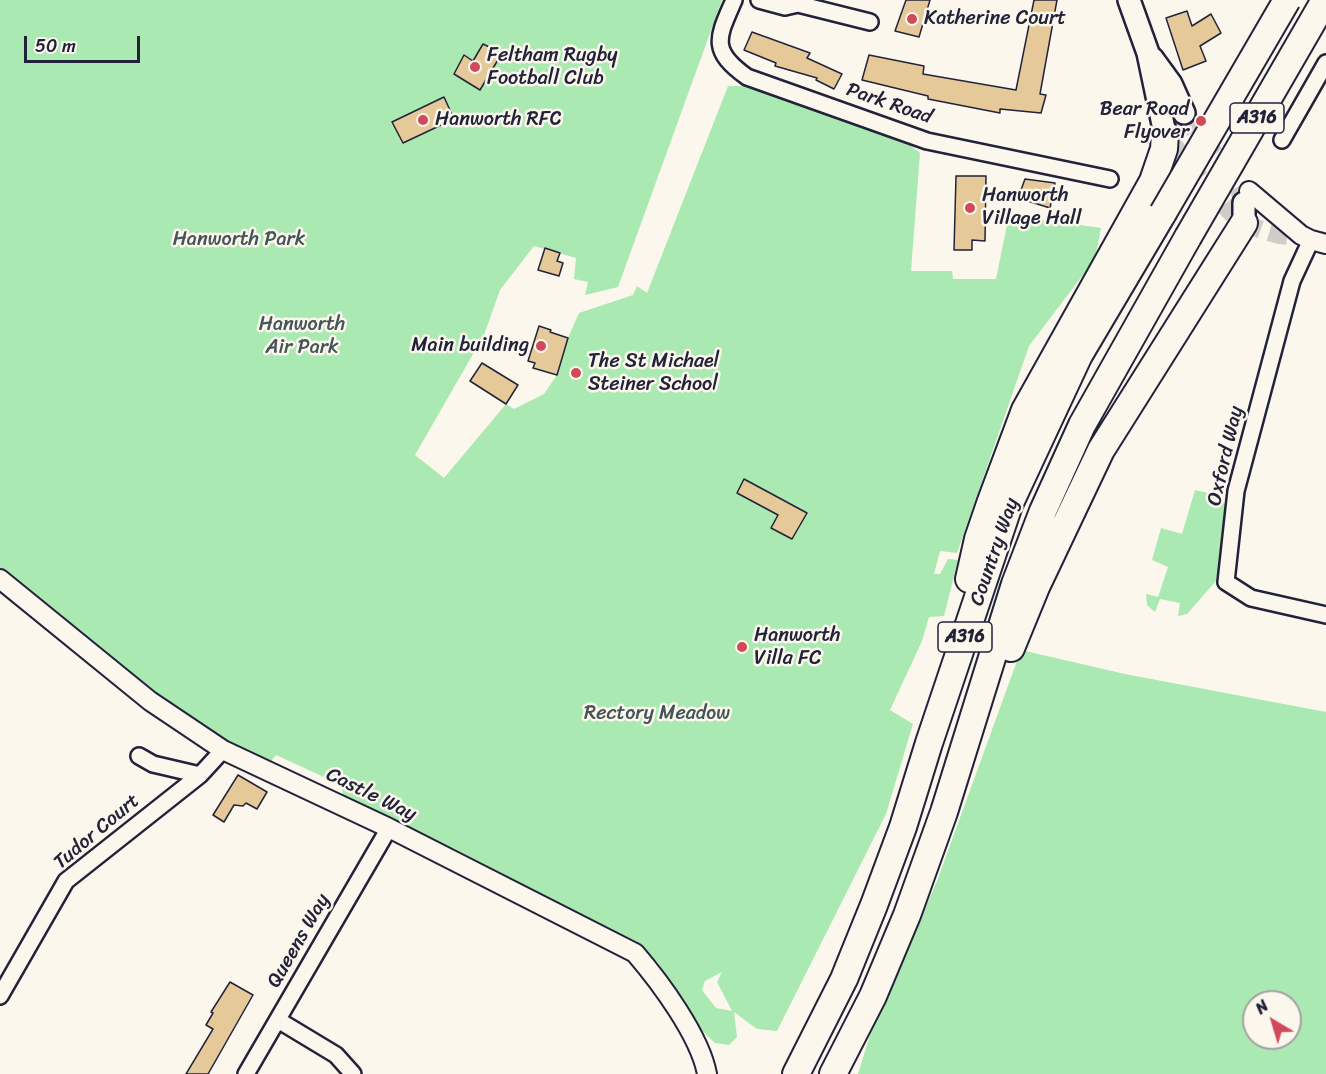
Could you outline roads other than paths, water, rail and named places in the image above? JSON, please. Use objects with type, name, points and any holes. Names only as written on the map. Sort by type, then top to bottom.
[{"type":"highway","name":"Country Way","points":[[796,1074],[844,979],[874,905],[903,826],[1009,506],[1079,356],[1287,0]]},
{"type":"highway","name":"Country Way","points":[[833,1074],[873,996],[907,915],[944,812],[1015,585],[1043,511],[1082,425],[1325,0]]},
{"type":"highway","points":[[929,743],[978,539],[1026,410],[1153,181],[1169,138]]},
{"type":"highway","points":[[944,812],[1036,587],[1101,450],[1242,208]]},
{"type":"main road","points":[[1129,0],[1148,53],[1169,138]]},
{"type":"main road","points":[[1148,53],[1171,84],[1184,113]]},
{"type":"street","name":"Park Road","points":[[734,0],[720,32],[719,41],[725,59],[747,77],[927,141],[1110,179]]},
{"type":"street","points":[[759,0],[785,7],[798,4],[870,22]]},
{"type":"street","points":[[1282,140],[1326,63]]},
{"type":"street","points":[[1242,208],[1312,239]]},
{"type":"street","name":"Oxford Way","points":[[1312,239],[1292,281],[1236,491],[1226,582],[1251,598],[1326,615]]},
{"type":"street","name":"Castle Way","points":[[0,579],[150,701],[223,750],[389,828],[635,953],[649,969],[688,1028],[705,1066]]},
{"type":"street","name":"Tudor Court","points":[[0,996],[66,881],[200,775],[223,750]]},
{"type":"street","points":[[139,756],[153,764],[200,775]]},
{"type":"street","name":"Queens Way","points":[[246,1074],[389,828]]},
{"type":"street","points":[[278,1020],[336,1055],[353,1074]]},
{"type":"tunnel","points":[[1184,113],[1200,139],[1240,186],[1244,203]]},
{"type":"tunnel","points":[[1172,143],[1233,215]]},
{"type":"tunnel","points":[[1244,223],[1279,235],[1301,235]]},
{"type":"place","name":"Katherine Court","points":[[912,19]]},
{"type":"place","name":"Feltham Rugby Football Club","points":[[475,67]]},
{"type":"place","name":"Hanworth RFC","points":[[423,120]]},
{"type":"place","name":"Bear Road Flyover","points":[[1201,121]]},
{"type":"place","name":"Hanworth Village Hall","points":[[970,208]]},
{"type":"place","name":"Main building","points":[[541,346]]},
{"type":"place","name":"The St Michael Steiner School","points":[[576,373]]},
{"type":"place","name":"Hanworth Villa FC","points":[[742,647]]},
{"type":"park label","name":"Hanworth Park","points":[[239,240]]},
{"type":"park label","name":"Hanworth Air Park","points":[[302,336]]},
{"type":"park label","name":"Rectory Meadow","points":[[657,714]]}]
